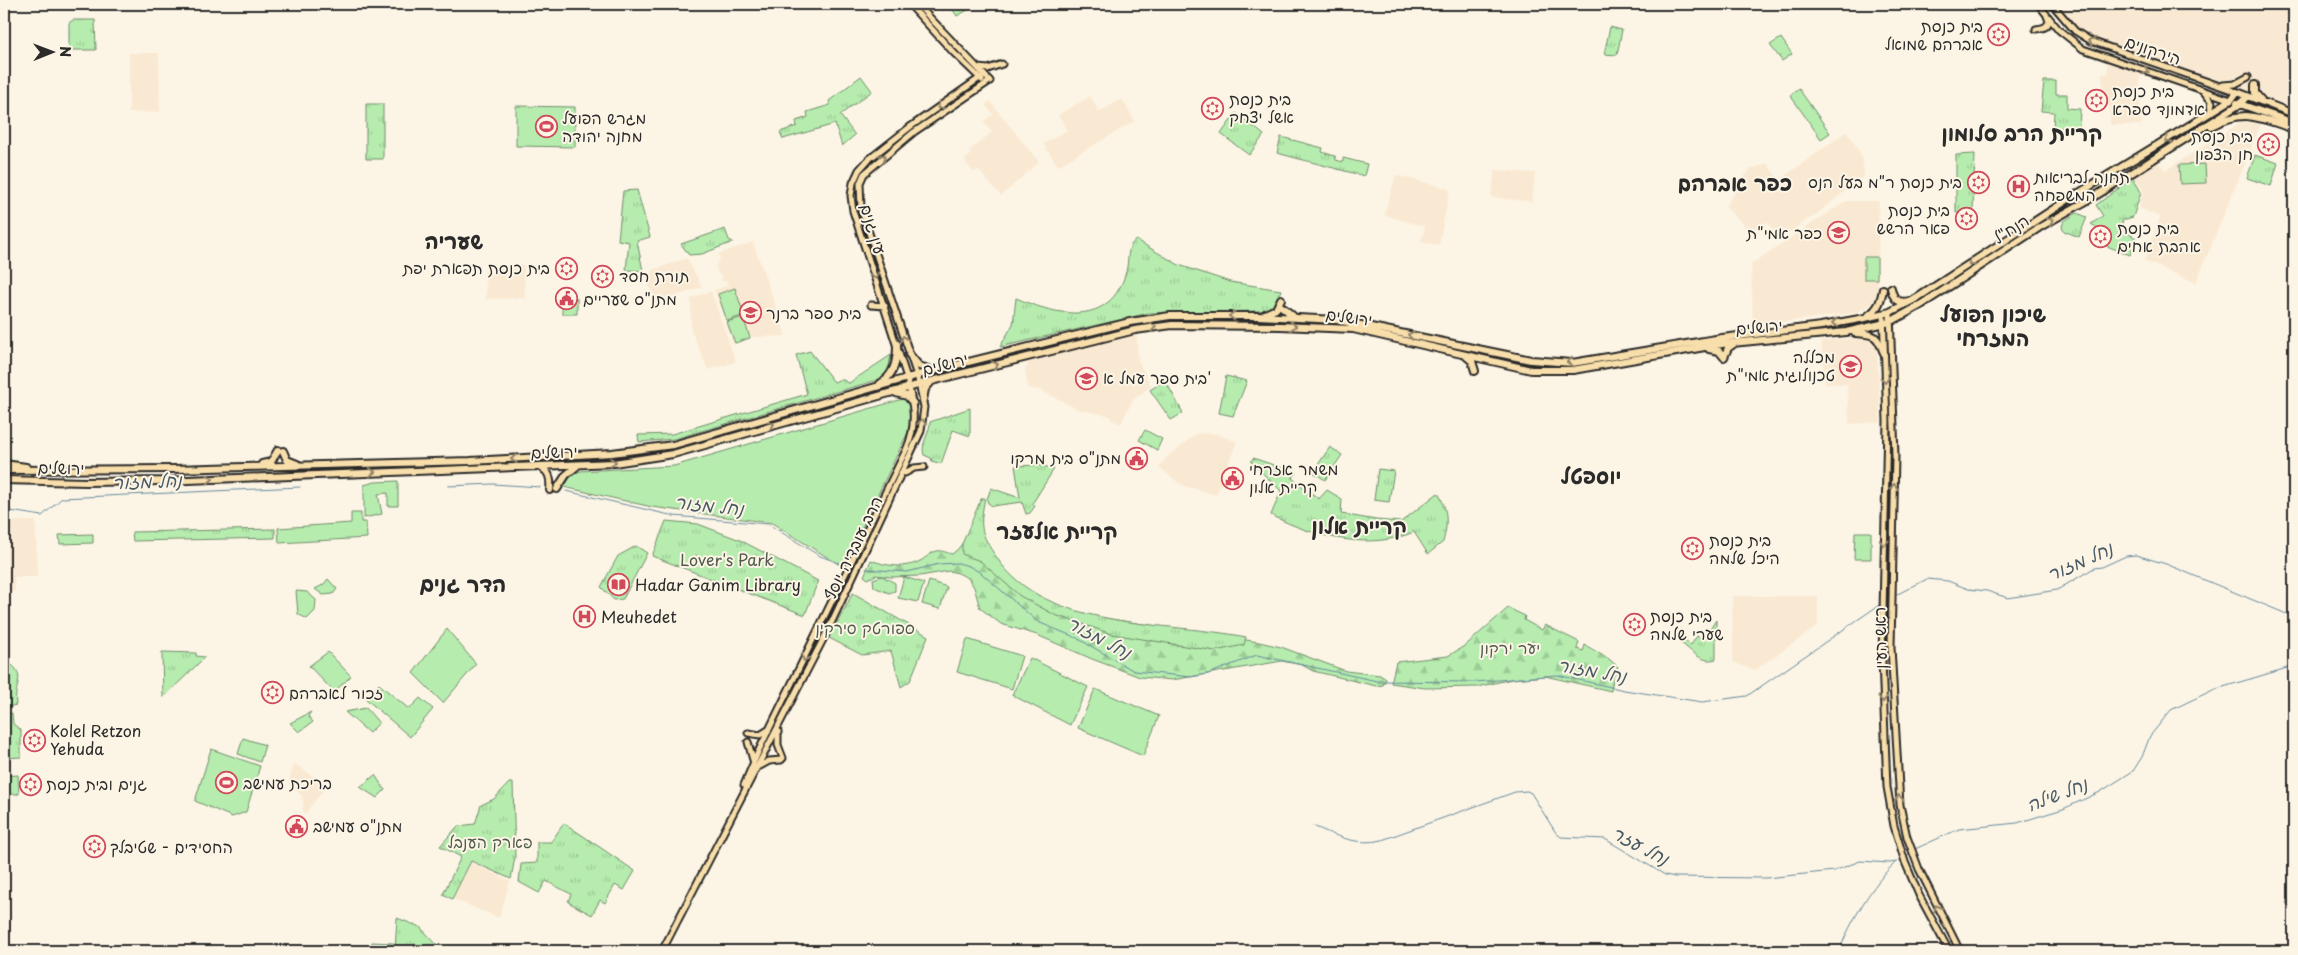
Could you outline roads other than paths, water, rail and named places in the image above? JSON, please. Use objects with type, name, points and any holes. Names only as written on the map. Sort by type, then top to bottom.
[{"type":"highway","points":[[2255,85],[2255,93],[2264,102]]},
{"type":"highway","points":[[2294,114],[2237,92],[2231,100],[2294,123]]},
{"type":"highway","name":"הנח\"ל","points":[[1890,322],[1921,305],[2040,227],[2097,195],[2240,104],[2247,96]]},
{"type":"highway","name":"הנח\"ל","points":[[1883,314],[1917,298],[2069,199],[2231,100]]},
{"type":"highway","points":[[2162,153],[2227,118],[2242,114],[2294,129]]},
{"type":"highway","points":[[1891,288],[1893,297],[1901,302],[1917,298]]},
{"type":"highway","points":[[1865,318],[1875,311],[1880,302],[1883,289]]},
{"type":"highway","points":[[1258,316],[1276,309],[1281,302],[1294,317]]},
{"type":"highway","name":"ירושלים","points":[[4,470],[242,468],[554,457],[612,453],[673,445],[916,375],[1130,322],[1170,316],[1258,316],[1337,320],[1531,360],[1572,363],[1722,338],[1821,326],[1883,314]]},
{"type":"highway","name":"ירושלים","points":[[4,480],[164,481],[586,464],[673,454],[932,381],[1135,330],[1172,325],[1353,329],[1531,370],[1573,370],[1736,342],[1846,332],[1890,322]]},
{"type":"highway","points":[[1846,332],[1874,335],[1879,339],[1884,353]]},
{"type":"highway","points":[[1657,355],[1710,349],[1719,350],[1724,357],[1728,348],[1736,342]]},
{"type":"highway","points":[[875,388],[887,379],[892,372],[897,357],[897,344]]},
{"type":"highway","points":[[909,354],[919,366],[932,371]]},
{"type":"highway","points":[[1463,354],[1472,361],[1475,371],[1480,365],[1492,360]]},
{"type":"highway","points":[[922,400],[925,389],[932,381]]},
{"type":"highway","points":[[887,393],[904,394],[913,403]]},
{"type":"highway","points":[[242,468],[272,462],[281,450],[290,463],[326,465]]},
{"type":"highway","points":[[4,464],[50,471]]},
{"type":"highway","points":[[536,466],[547,471],[554,490],[572,469],[586,464]]},
{"type":"main road","points":[[909,4],[954,53],[982,77]]},
{"type":"main road","points":[[917,4],[975,66],[982,77]]},
{"type":"main road","name":"הירקונים","points":[[2038,4],[2068,39],[2083,49],[2231,100]]},
{"type":"main road","name":"הירקונים","points":[[2052,4],[2075,31],[2091,41],[2237,92]]},
{"type":"main road","points":[[2036,29],[2044,28],[2047,25],[2049,20],[2046,13]]},
{"type":"main road","points":[[975,66],[985,69],[1002,64]]},
{"type":"main road","name":"עין גנים","points":[[909,388],[885,306],[853,212],[851,196],[854,182],[860,170],[879,151],[982,77],[988,83],[888,152],[864,174],[860,183],[861,209],[919,385]]},
{"type":"main road","points":[[2217,85],[2235,84],[2248,77]]},
{"type":"main road","points":[[2202,90],[2212,102],[2209,114]]},
{"type":"main road","points":[[871,305],[885,306]]},
{"type":"main road","name":"ראש העין","points":[[1890,312],[1895,432],[1892,662],[1899,798],[1913,855],[1928,890],[1960,951]]},
{"type":"main road","name":"ראש העין","points":[[1883,314],[1887,421],[1883,590],[1883,703],[1887,787],[1894,826],[1905,862],[1919,895],[1949,951]]},
{"type":"main road","name":"הרב עובדיה יוסף","points":[[662,951],[828,630],[922,431],[922,400],[919,385]]},
{"type":"main road","name":"הרב עובדיה יוסף","points":[[741,795],[753,763],[909,443],[914,427],[913,403],[909,388]]},
{"type":"main road","points":[[902,475],[910,470],[924,467]]},
{"type":"main road","points":[[758,768],[764,762],[781,760],[782,758],[778,745],[779,725]]},
{"type":"main road","points":[[748,733],[760,735],[770,728]]},
{"type":"main road","points":[[748,742],[753,755],[753,763]]},
{"type":"waterway","name":"נחל מזור","points":[[448,486],[493,484],[540,487]]},
{"type":"waterway","name":"נחל מזור","points":[[4,510],[42,516],[62,498],[300,487]]},
{"type":"waterway","name":"נחל מזור","points":[[566,491],[674,516],[768,524],[820,556],[842,564]]},
{"type":"waterway","name":"נחל מזור","points":[[1894,596],[1927,579],[1948,581],[1968,589],[1987,591],[2008,598],[2057,590],[2094,568],[2102,567],[2126,556],[2136,555],[2166,564],[2294,617]]},
{"type":"waterway","name":"נחל מזור","points":[[866,569],[907,572],[939,564],[958,563],[969,566],[981,573],[1038,622],[1077,638],[1134,671],[1191,677],[1208,674],[1257,655],[1377,681],[1475,682],[1557,675],[1624,690],[1702,702],[1747,696],[1882,603]]},
{"type":"waterway","name":"נחל שילה","points":[[1915,849],[1959,829],[2017,823],[2063,809],[2100,792],[2133,771],[2142,757],[2150,736],[2171,710],[2213,690],[2294,666]]},
{"type":"waterway","name":"נחל עזר","points":[[1313,826],[1355,841],[1373,842],[1515,792],[1527,791],[1531,793],[1556,833],[1561,837],[1605,839],[1665,875],[1675,877],[1766,878],[1834,871],[1860,861],[1897,862]]},
{"type":"waterway","name":"נחל שילה","points":[[1905,856],[1912,852]]},
{"type":"waterway","name":"נחל שילה","points":[[1839,951],[1849,928],[1863,904],[1879,881],[1895,863]]},
{"type":"place","name":"בית כנסת אברהם שמואל","points":[[1999,35]]},
{"type":"place","name":"בית כנסת אדמונד ספרא","points":[[2096,100]]},
{"type":"place","name":"בית כנסת אשל יצחק","points":[[1213,108]]},
{"type":"place","name":"מגרש הפועל מחנה יהודה","points":[[546,127]]},
{"type":"place","name":"בית כנסת חן הצפון","points":[[2269,145]]},
{"type":"place","name":"בית כנסת ר\"מ בעל הנס","points":[[1978,182]]},
{"type":"place","name":"תחנה לבריאות המשפחה","points":[[2018,186]]},
{"type":"place","name":"בית כנסת פאר הרשש","points":[[1966,219]]},
{"type":"place","name":"כפר אמי\"ת","points":[[1838,233]]},
{"type":"place","name":"בית כנסת אהבת אחים","points":[[2101,237]]},
{"type":"place","name":"בית כנסת תפארת יפת","points":[[566,268]]},
{"type":"place","name":"תורת חסד","points":[[603,276]]},
{"type":"place","name":"מתנ\"ס שעריים","points":[[567,299]]},
{"type":"place","name":"בית ספר ברנר","points":[[750,313]]},
{"type":"place","name":"מכללה טכנולוגית אמי\"ת","points":[[1851,366]]},
{"type":"place","name":"בית ספר עמל א'","points":[[1087,378]]},
{"type":"place","name":"מתנ\"ס בית מרקו","points":[[1137,458]]},
{"type":"place","name":"משמר אזרחי קריית אלון","points":[[1233,478]]},
{"type":"place","name":"בית כנסת היכל שלמה","points":[[1693,549]]},
{"type":"place","name":"Hadar Ganim Library","points":[[619,585]]},
{"type":"place","name":"Meuhedet","points":[[585,617]]},
{"type":"place","name":"בית כנסת שערי שלמה","points":[[1634,625]]},
{"type":"place","name":"זכור לאברהם","points":[[273,693]]},
{"type":"place","name":"Kolel Retzon Yehuda","points":[[34,740]]},
{"type":"place","name":"בריכת עמישב","points":[[227,783]]},
{"type":"place","name":"גנים ובית כנסת","points":[[30,784]]},
{"type":"place","name":"מתנ\"ס עמישב","points":[[297,826]]},
{"type":"place","name":"החסידים - שטיבלך","points":[[94,847]]},
{"type":"district","name":"קריית הרב סלומון","points":[[2022,134]]},
{"type":"district","name":"כפר אברהם","points":[[1735,184]]},
{"type":"district","name":"שעריה","points":[[454,242]]},
{"type":"district","name":"שיכון הפועל המזרחי","points":[[1993,327]]},
{"type":"district","name":"יוספטל","points":[[1591,477]]},
{"type":"district","name":"קריית אלון","points":[[1359,527]]},
{"type":"district","name":"קריית אלעזר","points":[[1057,532]]},
{"type":"district","name":"הדר גנים","points":[[463,585]]},
{"type":"park label","name":"Lover's Park","points":[[727,560]]},
{"type":"park label","name":"ספורטק סירקין","points":[[865,628]]},
{"type":"park label","name":"יער ירקון","points":[[1510,648]]},
{"type":"park label","name":"פארק הענבל","points":[[490,842]]}]
